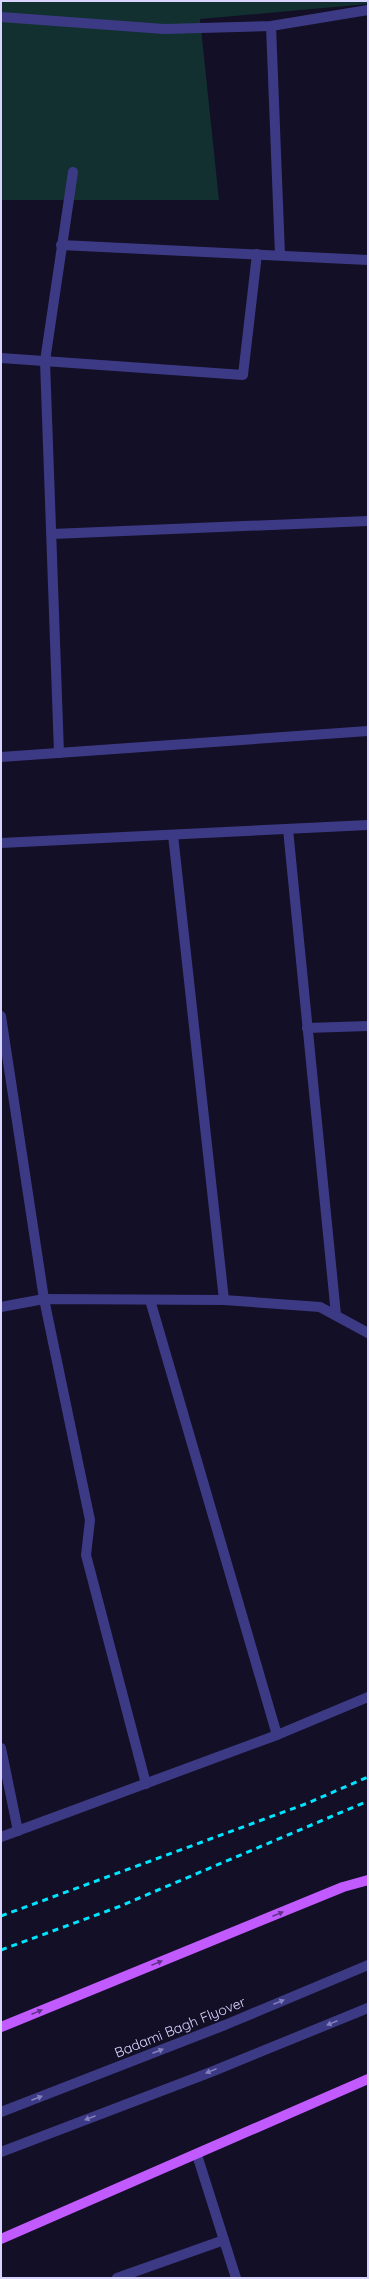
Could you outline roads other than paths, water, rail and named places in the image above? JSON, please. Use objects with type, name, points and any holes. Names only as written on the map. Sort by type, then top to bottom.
[{"type":"main road","points":[[1,2027],[343,1887],[368,1880]]},
{"type":"main road","points":[[1,2239],[197,2155],[368,2079]]},
{"type":"street","points":[[1,17],[164,29],[271,26],[368,10]]},
{"type":"street","points":[[271,26],[280,255]]},
{"type":"street","points":[[59,753],[46,361],[61,245],[73,172]]},
{"type":"street","points":[[61,245],[368,260]]},
{"type":"street","points":[[1,358],[243,375],[257,254]]},
{"type":"street","points":[[52,534],[368,520]]},
{"type":"street","points":[[1,757],[368,731]]},
{"type":"street","points":[[1,843],[368,825]]},
{"type":"street","points":[[288,830],[336,1315]]},
{"type":"street","points":[[173,835],[224,1300]]},
{"type":"street","points":[[2,1023],[44,1300],[90,1520],[86,1555],[146,1784]]},
{"type":"street","points":[[308,1028],[368,1026]]},
{"type":"street","points":[[1,1307],[44,1300],[224,1300],[320,1307],[368,1333]]},
{"type":"street","points":[[150,1300],[278,1734]]},
{"type":"street","points":[[1,1837],[278,1734],[368,1697]]},
{"type":"street","points":[[1,1748],[18,1831]]},
{"type":"street","name":"Badami Bagh Flyover","points":[[1,2112],[225,2025],[368,1965]]},
{"type":"street","points":[[1,2152],[210,2072],[368,2008]]},
{"type":"street","points":[[197,2155],[236,2278]]},
{"type":"street","points":[[117,2278],[224,2240]]},
{"type":"railway","points":[[1,1916],[308,1803],[368,1777]]},
{"type":"railway","points":[[1,1950],[118,1907],[368,1801]]}]
